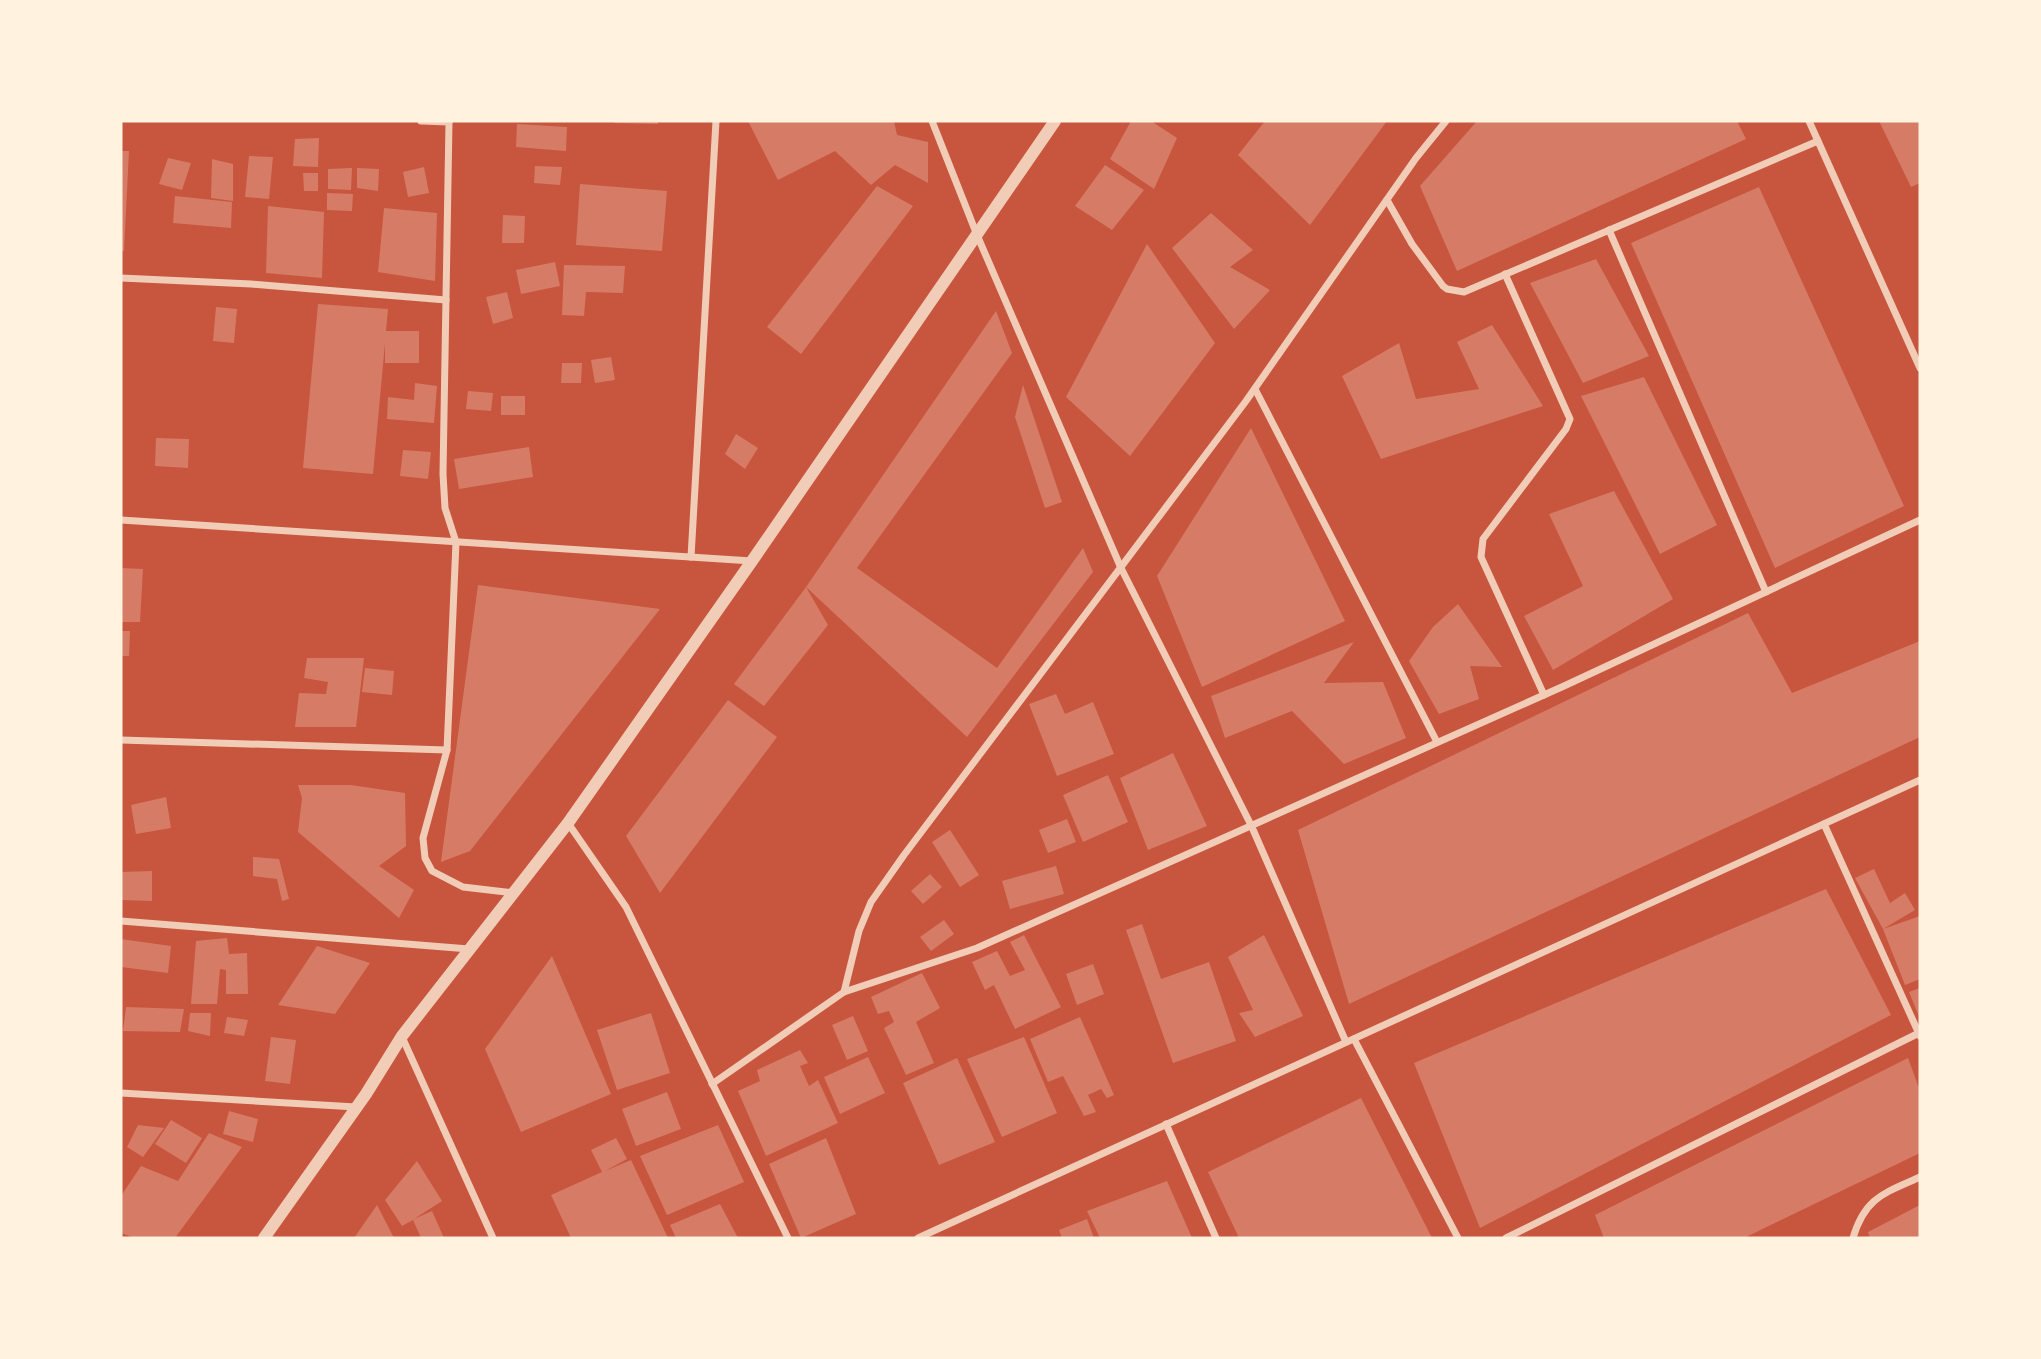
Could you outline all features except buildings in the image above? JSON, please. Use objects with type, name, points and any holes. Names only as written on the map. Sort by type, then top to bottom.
[{"type":"street","points":[[421,121],[449,122],[443,474],[445,508],[456,542],[447,750],[423,838],[425,859],[432,871],[463,887],[515,893]]},
{"type":"street","points":[[691,557],[716,121]]},
{"type":"street","points":[[932,121],[977,234],[1121,568],[1251,825],[1350,1041],[1458,1238]]},
{"type":"street","points":[[264,1238],[402,1036],[568,823],[1055,121]]},
{"type":"street","points":[[844,992],[859,931],[871,902],[1255,388],[1446,121]]},
{"type":"street","points":[[1809,121],[1920,368]]},
{"type":"street","points":[[1387,200],[1412,244],[1447,289],[1464,292],[1818,141]]},
{"type":"street","points":[[1609,230],[1766,592]]},
{"type":"street","points":[[1505,274],[1570,419],[1566,429],[1483,539],[1481,557],[1544,695]]},
{"type":"street","points":[[121,278],[250,284],[446,300]]},
{"type":"street","points":[[1255,388],[1437,742]]},
{"type":"street","points":[[121,520],[752,561]]},
{"type":"street","points":[[712,1084],[844,992],[977,948],[1544,695],[1920,520]]},
{"type":"street","points":[[121,740],[447,750]]},
{"type":"street","points":[[918,1238],[1920,780]]},
{"type":"street","points":[[568,823],[626,907],[788,1238]]},
{"type":"street","points":[[1506,1238],[1919,1035],[1824,824]]},
{"type":"street","points":[[121,921],[470,949]]},
{"type":"street","points":[[402,1036],[493,1238]]},
{"type":"street","points":[[121,1093],[356,1107]]},
{"type":"street","points":[[1166,1124],[1216,1238]]},
{"type":"street","points":[[1853,1238],[1861,1215],[1878,1196],[1920,1177]]}]
